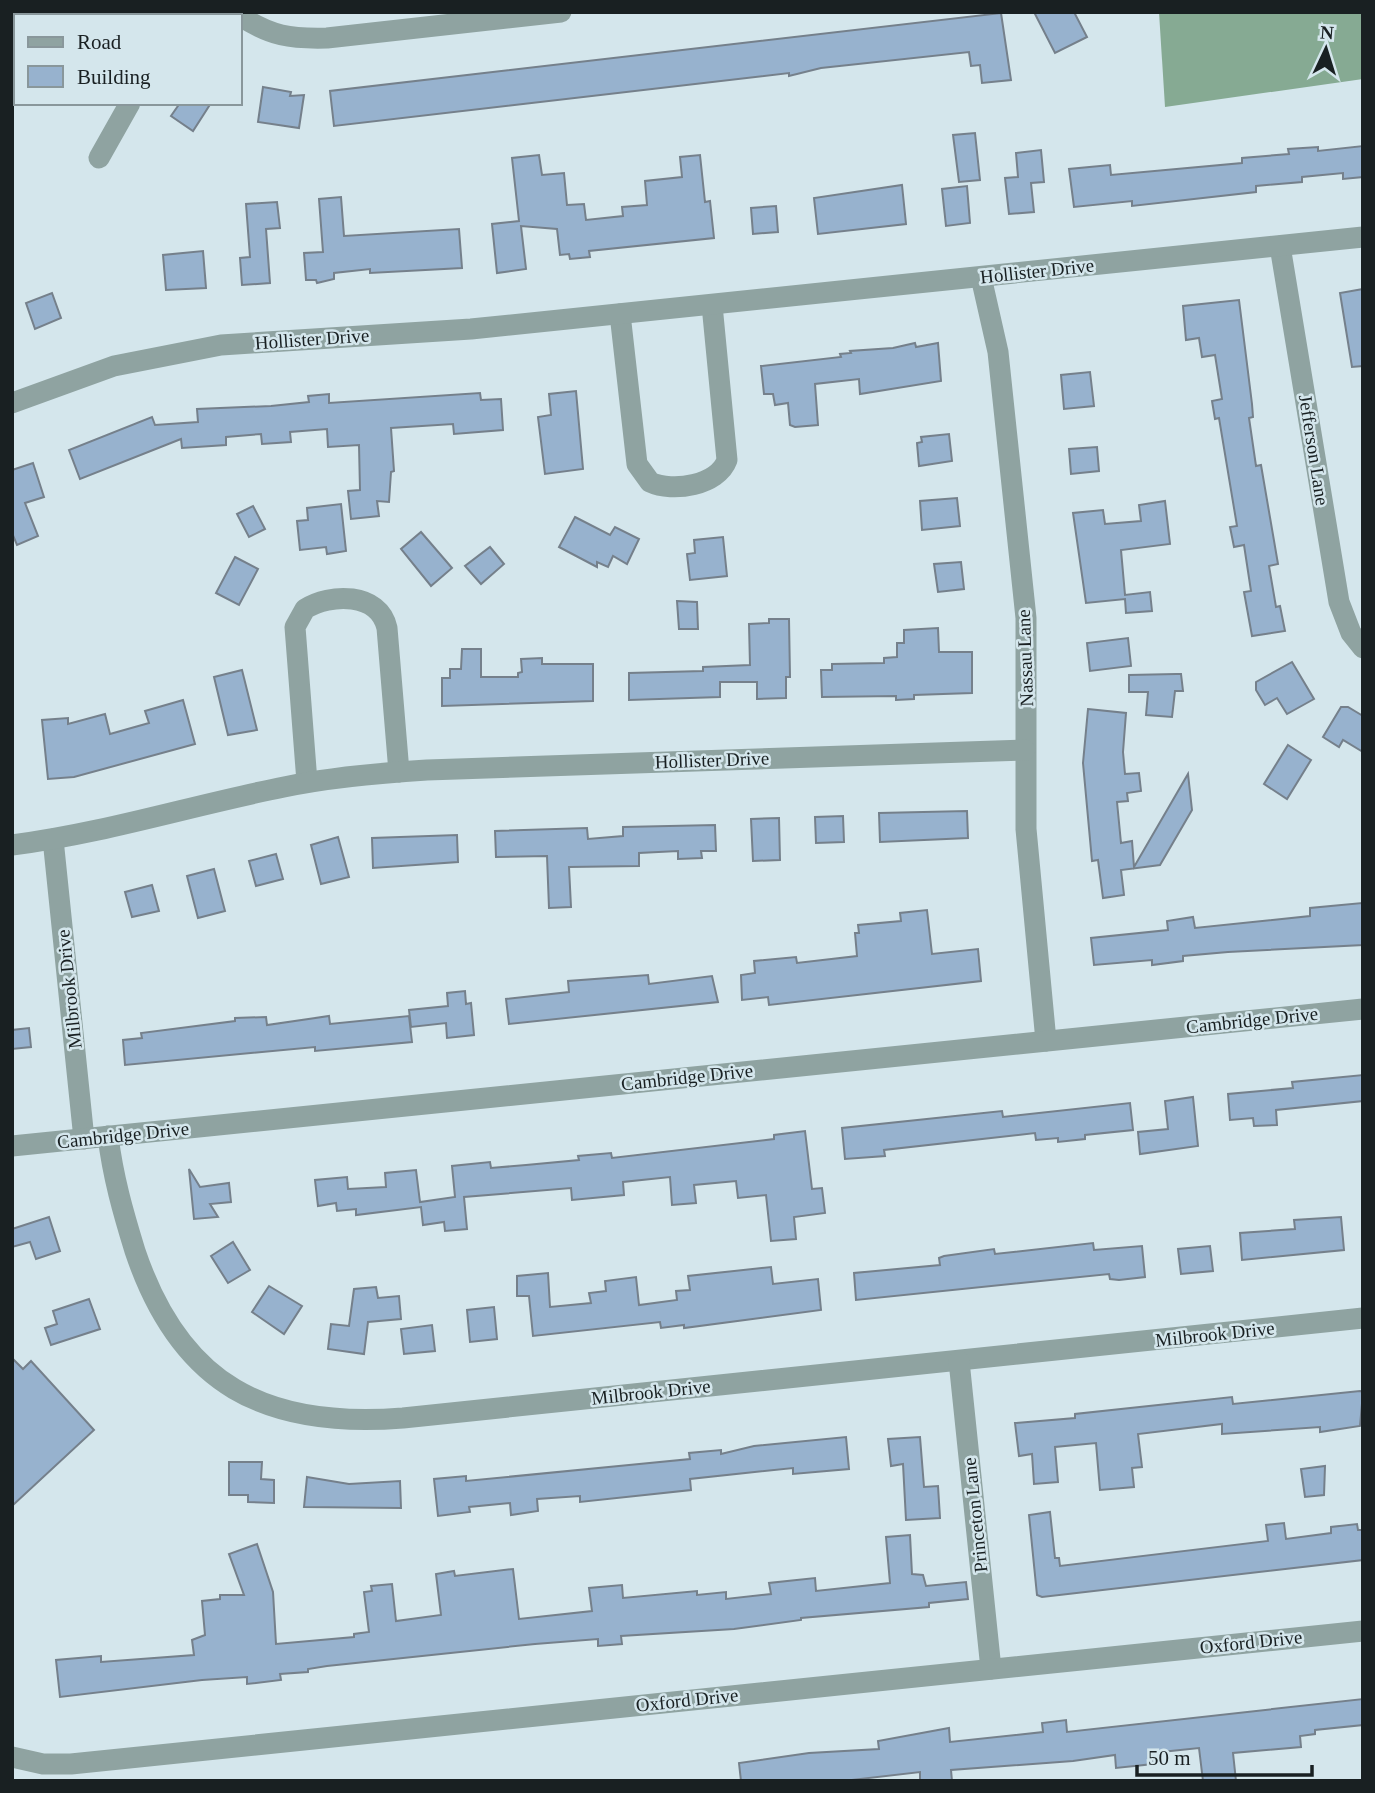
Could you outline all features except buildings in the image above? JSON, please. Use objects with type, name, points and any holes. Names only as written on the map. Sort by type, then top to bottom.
[{"type":"street","points":[[242,18],[261,29],[291,39],[327,38],[561,12]]},
{"type":"street","points":[[99,158],[129,105]]},
{"type":"street","name":"Hollister Drive","points":[[12,402],[114,366],[194,349],[471,329],[1363,237]]},
{"type":"street","name":"Jefferson Lane","points":[[1280,246],[1339,602],[1351,633],[1363,648]]},
{"type":"street","name":"Nassau Lane","points":[[981,276],[998,352],[1026,618],[1026,830],[1046,1041]]},
{"type":"street","points":[[620,314],[637,464],[650,482],[668,486],[709,480],[721,472],[727,460],[712,304]]},
{"type":"street","points":[[307,782],[295,626],[305,609],[322,602],[360,600],[372,603],[383,614],[387,628],[399,772]]},
{"type":"street","name":"Hollister Drive","points":[[12,845],[142,822],[307,782],[399,772],[1025,750]]},
{"type":"street","name":"Milbrook Drive","points":[[53,839],[84,1139]]},
{"type":"street","name":"Cambridge Drive","points":[[12,1146],[1363,1009]]},
{"type":"street","name":"Milbrook Drive","points":[[108,1136],[121,1207],[151,1296],[171,1331],[196,1360],[229,1385],[289,1411],[342,1420],[385,1420],[1363,1318]]},
{"type":"street","name":"Princeton Lane","points":[[959,1361],[991,1669]]},
{"type":"street","name":"Oxford Drive","points":[[12,1758],[43,1764],[71,1764],[1363,1631]]},
{"type":"green space","points":[[1159,12],[1363,12],[1363,79],[1165,107]]}]
